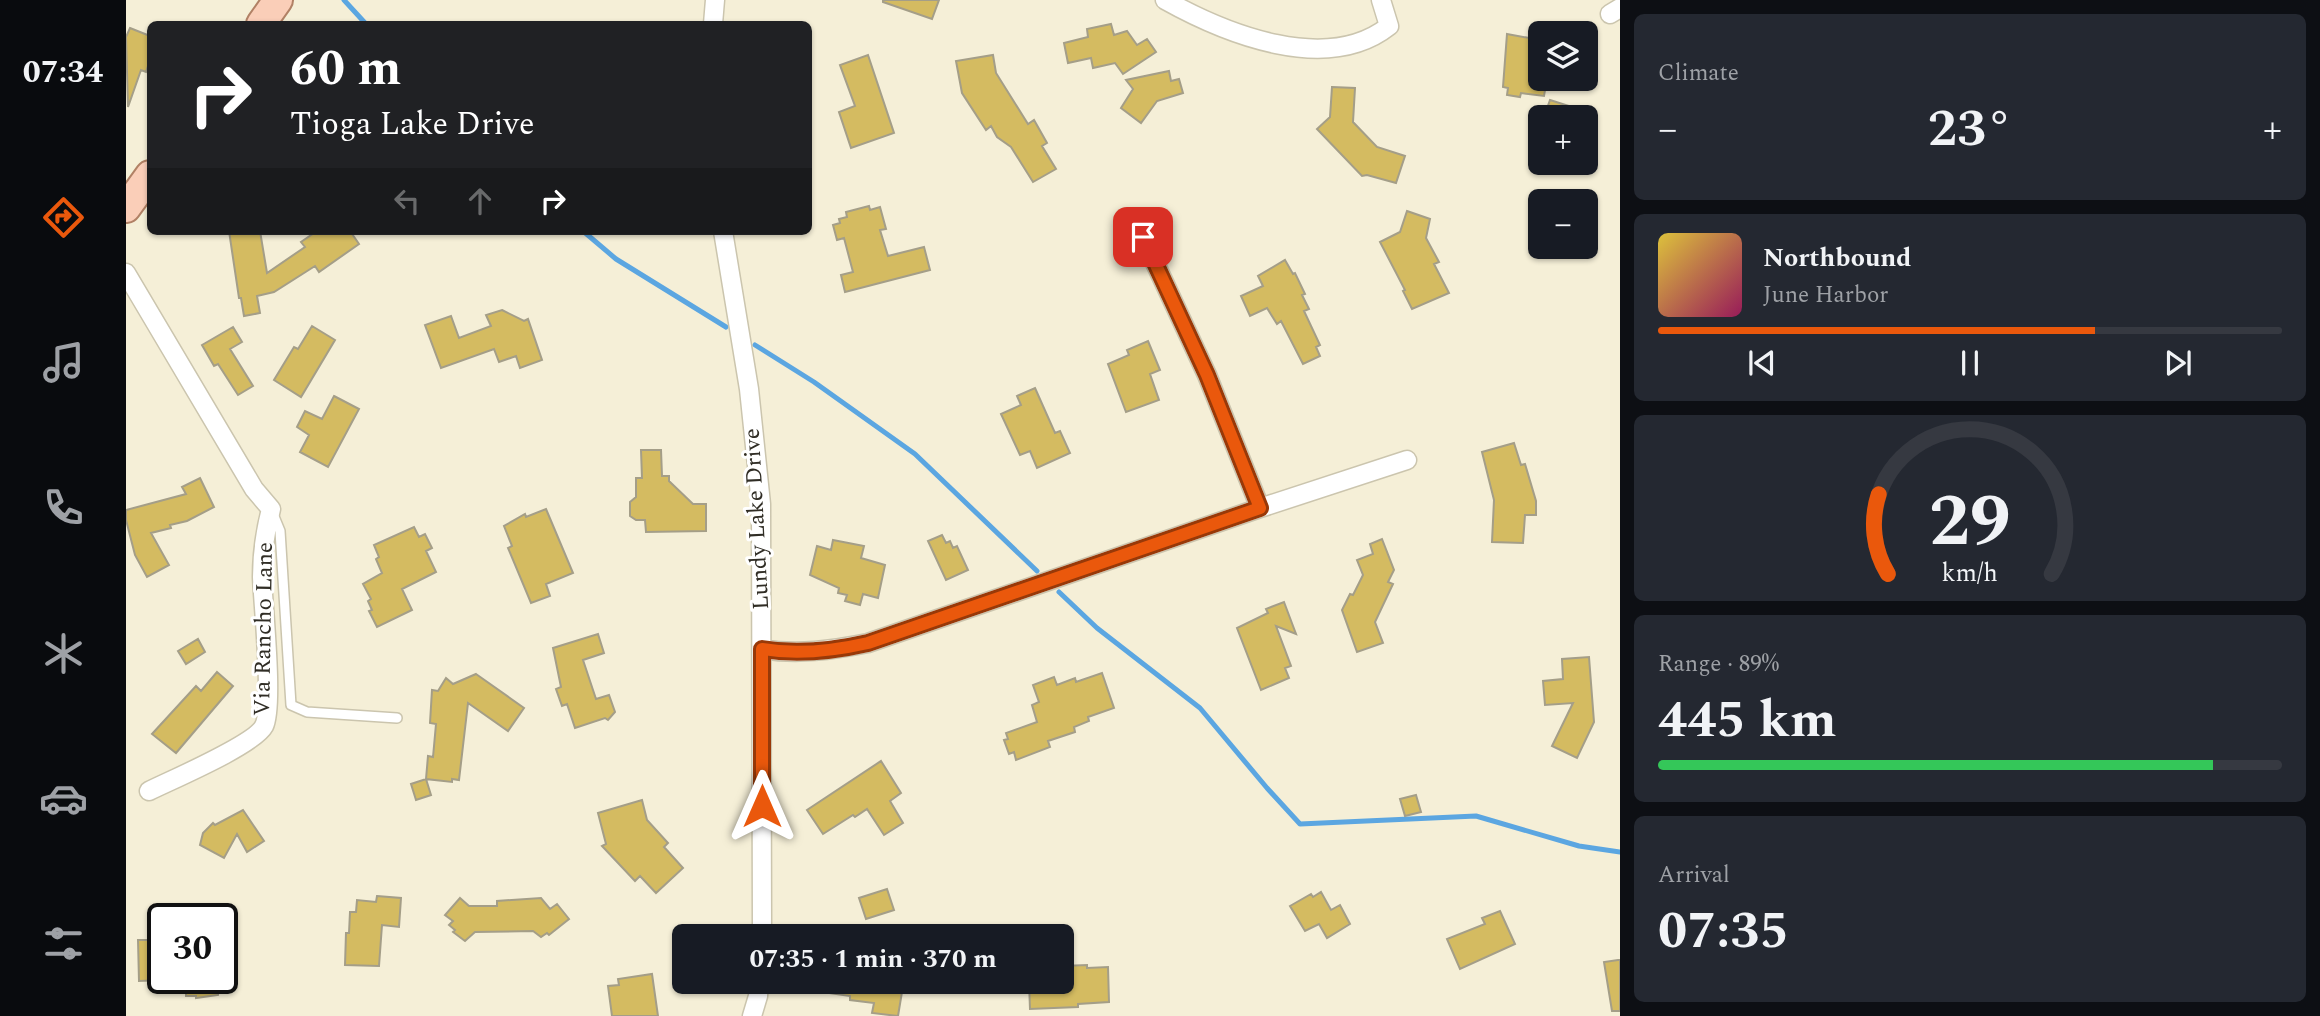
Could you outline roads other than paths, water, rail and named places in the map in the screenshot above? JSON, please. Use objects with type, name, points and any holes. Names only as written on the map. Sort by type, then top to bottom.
[{"type":"main road","points":[[263,21],[278,0]]},
{"type":"main road","points":[[126,208],[147,179]]},
{"type":"street","points":[[713,21],[715,0]]},
{"type":"street","points":[[1165,0],[1200,19],[1279,46],[1342,47],[1376,36],[1389,26],[1381,0]]},
{"type":"street","name":"Lundy Lake Drive","points":[[724,235],[749,388],[761,504],[762,924]]},
{"type":"street","points":[[1143,237],[1207,375],[1260,508]]},
{"type":"street","name":"Via Rancho Lane","points":[[126,272],[254,489],[271,509],[263,539],[262,563],[268,695],[264,726],[250,740],[149,792]]},
{"type":"street","points":[[762,649],[781,652],[836,650],[868,643],[1407,460]]},
{"type":"street","points":[[752,1016],[758,994]]},
{"type":"lane","points":[[271,509],[280,531],[291,705],[307,712],[397,718]]},
{"type":"waterway","points":[[344,0],[363,21]]},
{"type":"waterway","points":[[588,235],[616,259],[726,327]]},
{"type":"waterway","points":[[755,345],[814,382],[915,454],[1037,571]]},
{"type":"waterway","points":[[1059,592],[1097,628],[1200,708],[1300,824],[1476,816],[1579,846],[1620,852]]}]
